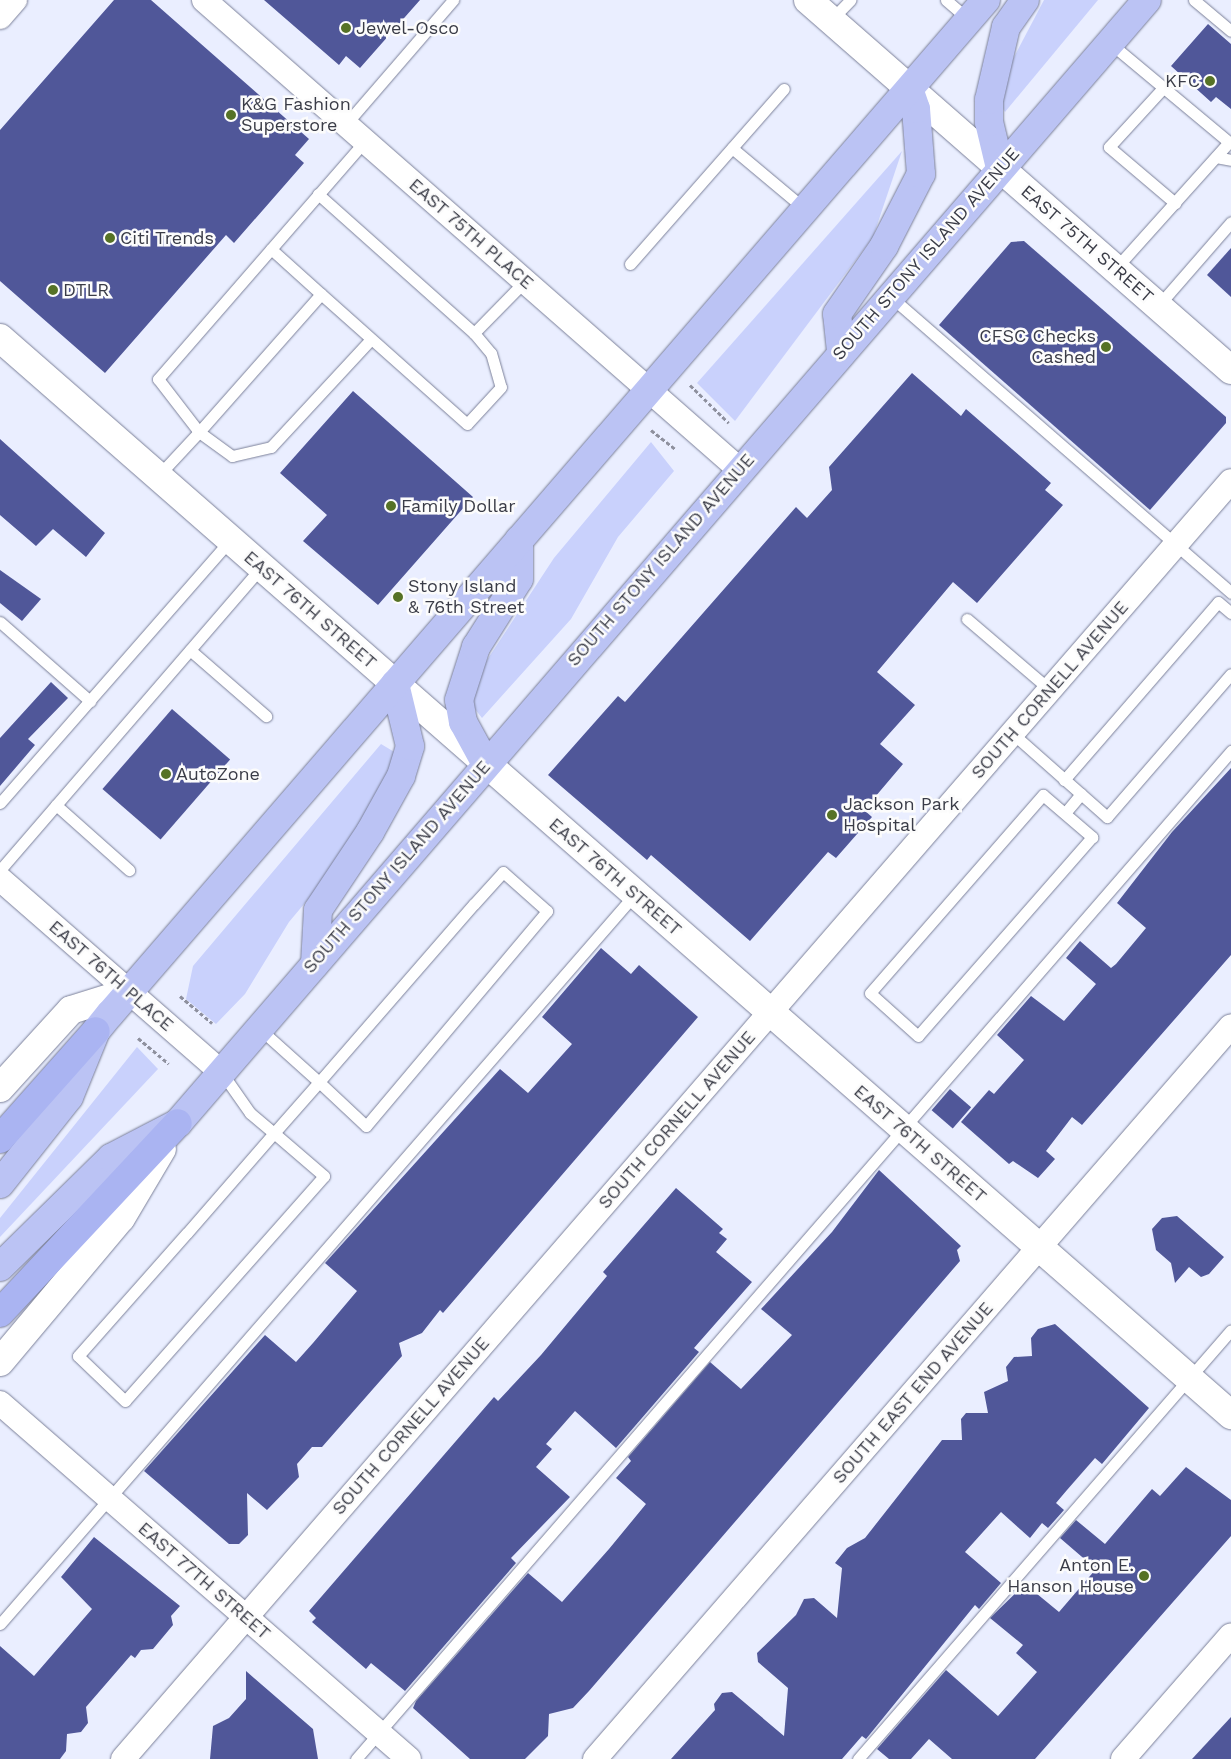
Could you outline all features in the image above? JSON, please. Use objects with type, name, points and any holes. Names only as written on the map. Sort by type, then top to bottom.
[{"type":"highway","points":[[1000,168],[989,122],[989,100],[1006,26],[1025,0]]},
{"type":"highway","name":"SOUTH STONY ISLAND AVENUE","points":[[0,1267],[111,1158],[178,1123],[739,469],[1147,0]]},
{"type":"highway","points":[[0,1139],[96,1031],[977,10]]},
{"type":"highway","points":[[841,351],[837,314],[884,246],[921,174],[916,108],[909,89]]},
{"type":"highway","points":[[486,764],[463,722],[459,700],[476,647],[518,579],[520,540]]},
{"type":"highway","points":[[315,964],[318,910],[370,832],[400,776],[410,746],[395,684]]},
{"type":"highway","points":[[0,1184],[69,1097],[96,1031]]},
{"type":"highway","points":[[0,1313],[178,1123]]},
{"type":"street","points":[[0,17],[14,0]]},
{"type":"street","name":"EAST 75TH PLACE","points":[[204,0],[739,469]]},
{"type":"street","name":"EAST 75TH STREET","points":[[808,0],[1231,370]]},
{"type":"street","name":"EAST 76TH STREET","points":[[0,338],[1231,1415]]},
{"type":"street","name":"SOUTH CORNELL AVENUE","points":[[123,1759],[1231,481]]},
{"type":"street","name":"EAST 76TH PLACE","points":[[0,879],[222,1073]]},
{"type":"street","points":[[0,1088],[71,1010],[129,992]]},
{"type":"street","name":"SOUTH EAST END AVENUE","points":[[595,1759],[1231,1026]]},
{"type":"street","name":"SOUTH STONY ISLAND AVENUE","points":[[0,1362],[121,1218],[178,1123]]},
{"type":"street","name":"EAST 77TH STREET","points":[[0,1403],[409,1759]]},
{"type":"street","points":[[1123,1759],[1231,1635]]},
{"type":"lane","points":[[346,124],[453,0]]},
{"type":"lane","points":[[832,20],[850,0]]},
{"type":"lane","points":[[946,0],[977,10]]},
{"type":"lane","points":[[1194,0],[1231,31]]},
{"type":"lane","points":[[1110,43],[1229,142],[1115,269]]},
{"type":"lane","points":[[1163,88],[1108,147],[1174,203]]},
{"type":"lane","points":[[630,264],[784,89]]},
{"type":"lane","points":[[365,141],[158,379],[199,432],[232,456],[271,447],[371,338]]},
{"type":"lane","points":[[732,148],[805,209]]},
{"type":"lane","points":[[1216,157],[1231,160]]},
{"type":"lane","points":[[271,249],[466,424],[501,387],[491,353],[474,333],[318,194]]},
{"type":"lane","points":[[1158,306],[1231,222]]},
{"type":"lane","points":[[474,333],[525,281]]},
{"type":"lane","points":[[158,476],[321,294]]},
{"type":"lane","points":[[890,296],[1230,592],[1218,602],[1064,780]]},
{"type":"lane","points":[[0,803],[230,540]]},
{"type":"lane","points":[[0,870],[262,567]]},
{"type":"lane","points":[[1218,602],[1231,613]]},
{"type":"lane","points":[[967,619],[1050,690]]},
{"type":"lane","points":[[0,622],[90,701]]},
{"type":"lane","points":[[190,650],[266,716]]},
{"type":"lane","points":[[1012,733],[1107,817],[1231,674]]},
{"type":"lane","points":[[356,1759],[1231,751]]},
{"type":"lane","points":[[1065,813],[1081,794]]},
{"type":"lane","points":[[1043,795],[1065,813],[1092,837],[918,1036],[870,993],[1043,795]]},
{"type":"lane","points":[[56,805],[129,870]]},
{"type":"lane","points":[[222,1073],[250,1112],[274,1134],[324,1176],[125,1401],[78,1356],[274,1134],[319,1082],[503,872],[548,911],[366,1126],[319,1082],[260,1029]]},
{"type":"lane","points":[[0,1624],[635,894]]},
{"type":"lane","points":[[858,1759],[1231,1330]]},
{"type":"path","points":[[690,385],[729,423]]},
{"type":"path","points":[[650,429],[680,454]]},
{"type":"path","points":[[180,996],[212,1023]]},
{"type":"path","points":[[138,1038],[169,1064]]},
{"type":"shaded area","points":[[1044,0],[1098,0],[1005,112],[994,95]]},
{"type":"shaded area","points":[[902,151],[873,237],[735,421],[697,383]]},
{"type":"shaded area","points":[[651,442],[674,471],[618,537],[571,619],[482,718],[464,695],[554,558]]},
{"type":"shaded area","points":[[381,744],[396,753],[355,843],[289,922],[245,994],[216,1024],[186,999],[193,966]]},
{"type":"shaded area","points":[[137,1047],[158,1069],[0,1237],[0,1218]]},
{"type":"building","points":[[114,0],[151,0],[309,139],[295,155],[304,163],[234,243],[226,235],[105,373],[0,281],[0,130]]},
{"type":"building","name":"Jewel-Osco","points":[[264,0],[420,0],[360,68],[346,56],[339,65]]},
{"type":"building","name":"KFC","points":[[1208,24],[1231,44],[1231,109],[1216,97],[1211,102],[1171,66]]},
{"type":"building","points":[[1024,241],[1226,417],[1226,423],[1150,510],[939,325],[1011,242]]},
{"type":"building","points":[[1231,248],[1231,297],[1207,275]]},
{"type":"building","name":"Jackson Park Hospital","points":[[912,373],[961,416],[966,409],[1051,483],[1045,490],[1063,505],[977,603],[953,582],[877,672],[915,705],[880,744],[903,764],[864,810],[872,817],[836,858],[828,852],[750,941],[651,855],[647,860],[548,775],[618,696],[625,702],[796,507],[807,518],[832,490],[829,467]]},
{"type":"building","name":"Family Dollar","points":[[353,391],[473,497],[378,605],[303,541],[327,515],[280,473]]},
{"type":"building","points":[[0,439],[105,533],[86,557],[53,529],[36,546],[0,515]]},
{"type":"building","points":[[0,570],[41,599],[22,621],[0,603]]},
{"type":"building","points":[[51,682],[68,698],[28,739],[35,745],[0,786],[0,738]]},
{"type":"building","name":"AutoZone","points":[[172,709],[230,760],[161,840],[102,789]]},
{"type":"building","points":[[1231,768],[1231,955],[1082,1125],[1072,1117],[1046,1151],[1055,1159],[1038,1178],[1013,1161],[1009,1164],[961,1122],[989,1090],[994,1094],[1024,1060],[997,1035],[1031,996],[1064,1021],[1096,984],[1066,958],[1080,941],[1111,968],[1116,964],[1146,928],[1117,903],[1172,832]]},
{"type":"building","points":[[601,948],[631,974],[639,965],[698,1017],[443,1313],[440,1310],[422,1333],[399,1343],[402,1356],[322,1447],[312,1447],[297,1464],[299,1477],[267,1510],[247,1493],[248,1535],[239,1544],[229,1544],[144,1471],[265,1335],[296,1362],[313,1343],[357,1291],[325,1263],[500,1069],[528,1093],[572,1044],[542,1017]]},
{"type":"building","points":[[950,1089],[971,1107],[953,1129],[932,1110]]},
{"type":"building","points":[[879,1170],[961,1246],[957,1250],[960,1261],[589,1691],[573,1708],[549,1714],[548,1736],[525,1759],[470,1759],[413,1708],[416,1701],[528,1573],[562,1602],[609,1549],[646,1504],[616,1478],[631,1461],[628,1457],[710,1362],[741,1389],[792,1335],[761,1309],[832,1232]]},
{"type":"building","points":[[676,1188],[723,1229],[719,1233],[727,1239],[716,1252],[752,1282],[694,1348],[699,1352],[616,1448],[575,1411],[546,1444],[552,1449],[536,1467],[570,1497],[511,1558],[516,1563],[405,1691],[371,1663],[366,1669],[312,1622],[316,1618],[309,1611],[494,1397],[498,1401],[541,1355],[607,1276],[603,1272]]},
{"type":"building","points":[[1177,1216],[1224,1257],[1209,1274],[1201,1277],[1189,1267],[1175,1283],[1171,1263],[1156,1250],[1152,1229],[1162,1218]]},
{"type":"building","points":[[1055,1324],[1149,1408],[1102,1464],[1095,1458],[1056,1503],[1064,1510],[1048,1528],[1042,1523],[1030,1538],[1001,1512],[965,1552],[1001,1583],[979,1609],[975,1605],[866,1739],[862,1736],[842,1759],[671,1759],[715,1710],[714,1704],[722,1693],[732,1692],[784,1736],[788,1688],[758,1662],[757,1653],[796,1615],[804,1599],[814,1598],[837,1618],[842,1568],[835,1563],[847,1548],[865,1538],[942,1440],[962,1440],[961,1419],[966,1413],[988,1413],[984,1392],[1008,1381],[1006,1367],[1014,1357],[1032,1356],[1031,1338],[1038,1329]]},
{"type":"building","points":[[1186,1467],[1231,1500],[1231,1536],[1035,1759],[952,1759],[929,1739],[911,1759],[889,1759],[877,1749],[946,1670],[998,1716],[1037,1672],[1016,1653],[1023,1645],[990,1618],[1025,1584],[1059,1612],[1096,1569],[1060,1538],[1076,1520],[1105,1544],[1152,1489],[1160,1496]]},
{"type":"building","points":[[94,1537],[180,1606],[171,1616],[173,1625],[153,1649],[141,1650],[135,1658],[131,1655],[86,1707],[88,1723],[81,1732],[67,1734],[66,1751],[60,1759],[0,1759],[0,1646],[34,1676],[92,1609],[61,1577]]},
{"type":"building","points":[[246,1671],[313,1729],[318,1759],[210,1759],[213,1726],[229,1718],[246,1699]]},
{"type":"building","points":[[1231,1717],[1231,1759],[1192,1759]]},
{"type":"place","name":"Jewel-Osco","points":[[346,28]]},
{"type":"place","name":"KFC","points":[[1210,81]]},
{"type":"place","name":"K&G Fashion Superstore","points":[[231,115]]},
{"type":"place","name":"Citi Trends","points":[[110,238]]},
{"type":"place","name":"DTLR","points":[[53,290]]},
{"type":"place","name":"CFSC Checks Cashed","points":[[1106,347]]},
{"type":"place","name":"Family Dollar","points":[[391,506]]},
{"type":"place","name":"Stony Island & 76th Street","points":[[398,597]]},
{"type":"place","name":"AutoZone","points":[[166,774]]},
{"type":"place","name":"Jackson Park Hospital","points":[[832,815]]},
{"type":"place","name":"Anton E. Hanson House","points":[[1144,1576]]}]
